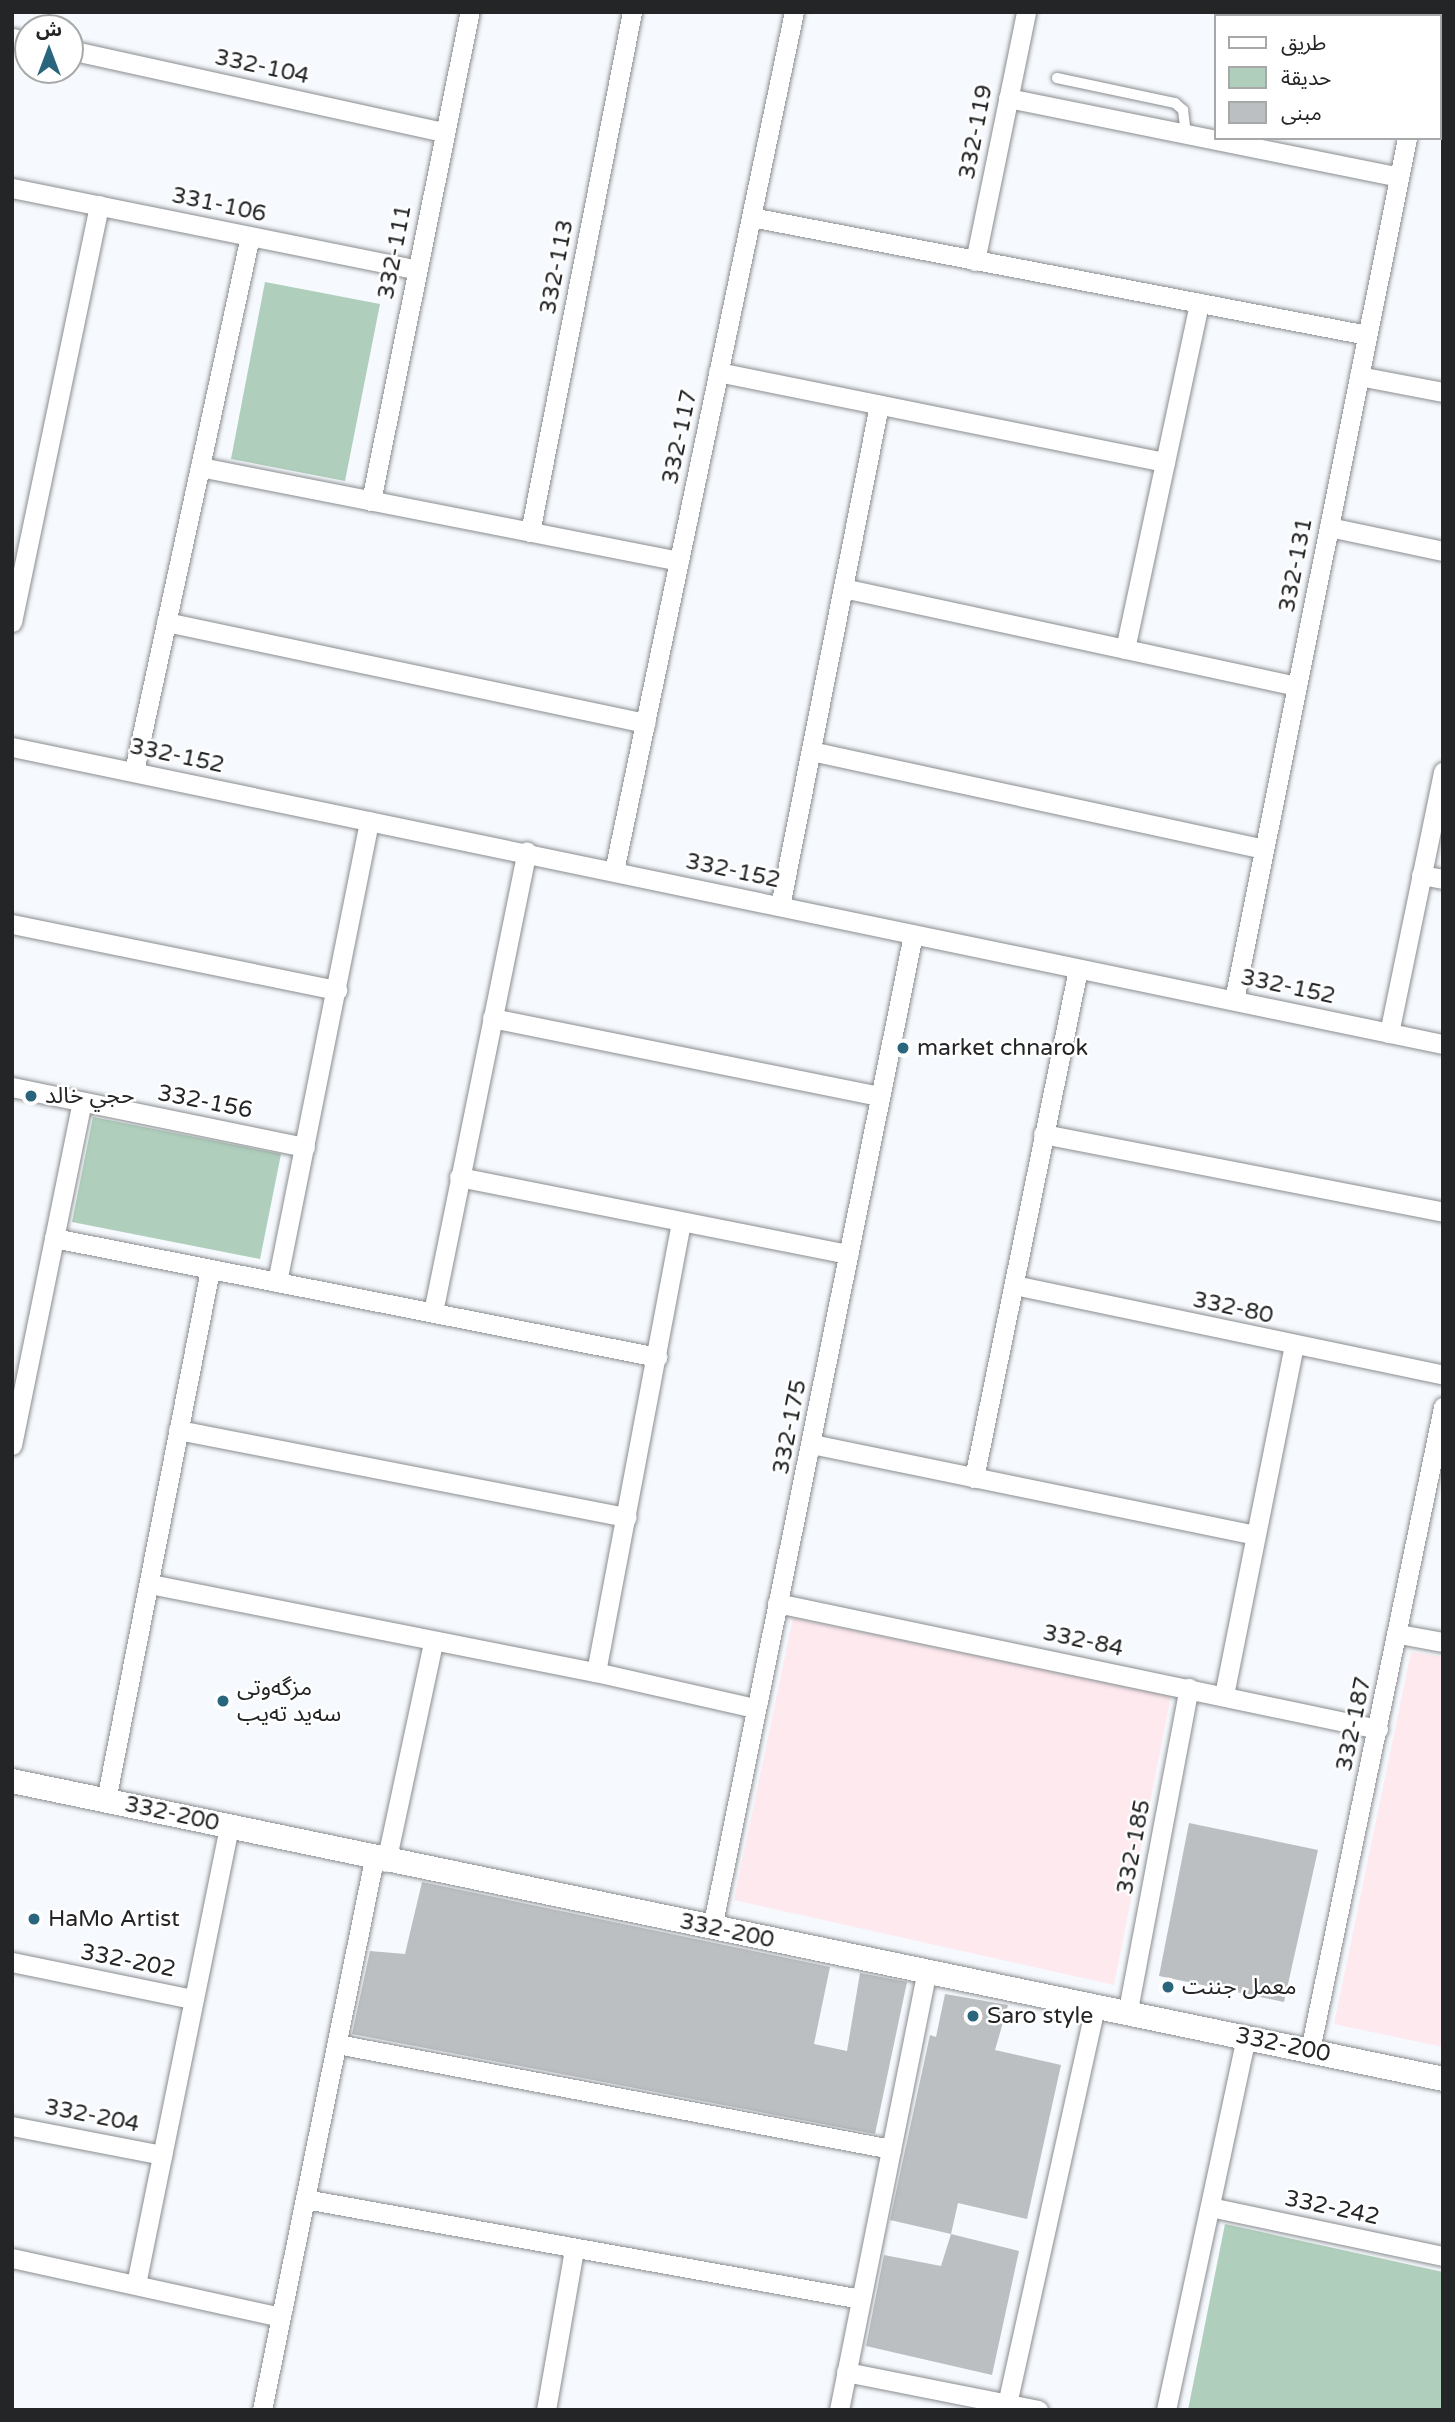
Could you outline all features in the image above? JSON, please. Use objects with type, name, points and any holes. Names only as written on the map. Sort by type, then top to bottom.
[{"type":"street","name":"332-111","points":[[371,501],[470,12]]},
{"type":"street","name":"332-113","points":[[530,532],[632,12]]},
{"type":"street","name":"332-117","points":[[614,871],[794,12]]},
{"type":"street","name":"332-119","points":[[975,261],[1026,12]]},
{"type":"street","name":"332-104","points":[[84,53],[444,132]]},
{"type":"street","points":[[1008,99],[1214,140]]},
{"type":"street","points":[[1216,140],[1399,177]]},
{"type":"street","name":"332-131","points":[[1234,1000],[1407,140]]},
{"type":"street","name":"331-106","points":[[12,188],[417,270]]},
{"type":"street","points":[[12,622],[99,205]]},
{"type":"street","points":[[751,217],[1367,335]]},
{"type":"street","points":[[134,772],[250,236]]},
{"type":"street","points":[[1125,649],[1199,303]]},
{"type":"street","points":[[719,372],[1165,462]]},
{"type":"street","points":[[1359,376],[1443,392]]},
{"type":"street","points":[[780,906],[879,405]]},
{"type":"street","points":[[200,467],[679,561]]},
{"type":"street","points":[[1329,527],[1443,551]]},
{"type":"street","points":[[843,588],[1297,686]]},
{"type":"street","points":[[166,622],[645,723]]},
{"type":"street","name":"332-152","points":[[12,747],[1443,1044]]},
{"type":"street","points":[[811,751],[1264,849]]},
{"type":"street","points":[[1389,1033],[1443,772]]},
{"type":"street","points":[[278,1282],[369,821]]},
{"type":"street","points":[[433,1312],[527,852]]},
{"type":"street","points":[[1421,875],[1443,879]]},
{"type":"street","points":[[12,924],[337,989]]},
{"type":"street","name":"332-175","points":[[712,1928],[754,1708],[812,1444],[913,935]]},
{"type":"street","points":[[974,1478],[1078,969]]},
{"type":"street","points":[[492,1018],[880,1096]]},
{"type":"street","name":"332-156","points":[[12,1087],[305,1147]]},
{"type":"street","points":[[12,1445],[82,1102]]},
{"type":"street","points":[[1043,1134],[1443,1212]]},
{"type":"street","points":[[459,1177],[848,1254]]},
{"type":"street","points":[[596,1672],[681,1222]]},
{"type":"street","points":[[54,1238],[657,1357]]},
{"type":"street","points":[[106,1800],[210,1270]]},
{"type":"street","name":"332-80","points":[[1014,1284],[1443,1376]]},
{"type":"street","points":[[1224,1695],[1294,1346]]},
{"type":"street","name":"332-187","points":[[1310,2050],[1378,1729],[1435,1482],[1443,1407]]},
{"type":"street","points":[[178,1430],[627,1517]]},
{"type":"street","points":[[812,1444],[1255,1535]]},
{"type":"street","points":[[150,1584],[433,1643],[596,1672],[754,1708]]},
{"type":"street","name":"332-84","points":[[778,1603],[1378,1729]]},
{"type":"street","points":[[1399,1634],[1443,1642]]},
{"type":"street","points":[[262,2410],[337,2044],[433,1643]]},
{"type":"street","name":"332-185","points":[[1127,2015],[1189,1688]]},
{"type":"street","name":"332-200","points":[[12,1781],[229,1826],[380,1861],[1443,2079]]},
{"type":"street","points":[[136,2284],[229,1826]]},
{"type":"street","name":"332-202","points":[[12,1962],[193,1999]]},
{"type":"street","points":[[839,2410],[926,1974]]},
{"type":"street","points":[[1007,2404],[1095,2008]]},
{"type":"street","points":[[1166,2410],[1246,2037]]},
{"type":"street","points":[[337,2044],[891,2149]]},
{"type":"street","name":"332-204","points":[[12,2126],[162,2155]]},
{"type":"street","points":[[305,2199],[861,2299]]},
{"type":"street","name":"332-242","points":[[1210,2207],[1443,2256]]},
{"type":"street","points":[[545,2410],[574,2249]]},
{"type":"street","points":[[12,2258],[281,2317]]},
{"type":"street","points":[[846,2372],[1038,2410]]},
{"type":"lane","points":[[1057,78],[1175,103],[1182,110],[1186,134]]},
{"type":"shaded area","points":[[793,1618],[1171,1696],[1114,1985],[734,1900]]},
{"type":"shaded area","points":[[1411,1652],[1443,1657],[1443,2047],[1334,2024]]},
{"type":"green space","points":[[265,282],[380,304],[345,481],[231,459]]},
{"type":"green space","points":[[93,1117],[281,1154],[260,1259],[72,1222]]},
{"type":"green space","points":[[1225,2224],[1443,2272],[1443,2410],[1188,2410]]},
{"type":"building","points":[[1189,1823],[1318,1850],[1284,2002],[1159,1976]]},
{"type":"building","points":[[422,1882],[830,1967],[814,2044],[847,2051],[860,1973],[907,1982],[875,2134],[352,2034],[370,1951],[405,1954]]},
{"type":"building","points":[[945,1994],[1008,2005],[995,2050],[1061,2065],[1027,2219],[958,2203],[951,2234],[890,2220],[930,2035],[936,2037]]},
{"type":"building","points":[[951,2234],[1019,2251],[992,2375],[866,2346],[884,2255],[941,2266]]},
{"type":"place","name":"market chnarok","points":[[903,1048]]},
{"type":"place","name":"حجي خالد","points":[[31,1096]]},
{"type":"place","name":"مزگەوتی سەید تەیب","points":[[223,1701]]},
{"type":"place","name":"HaMo Artist","points":[[34,1919]]},
{"type":"place","name":"معمل جننت","points":[[1168,1987]]},
{"type":"place","name":"Saro style","points":[[973,2016]]}]
